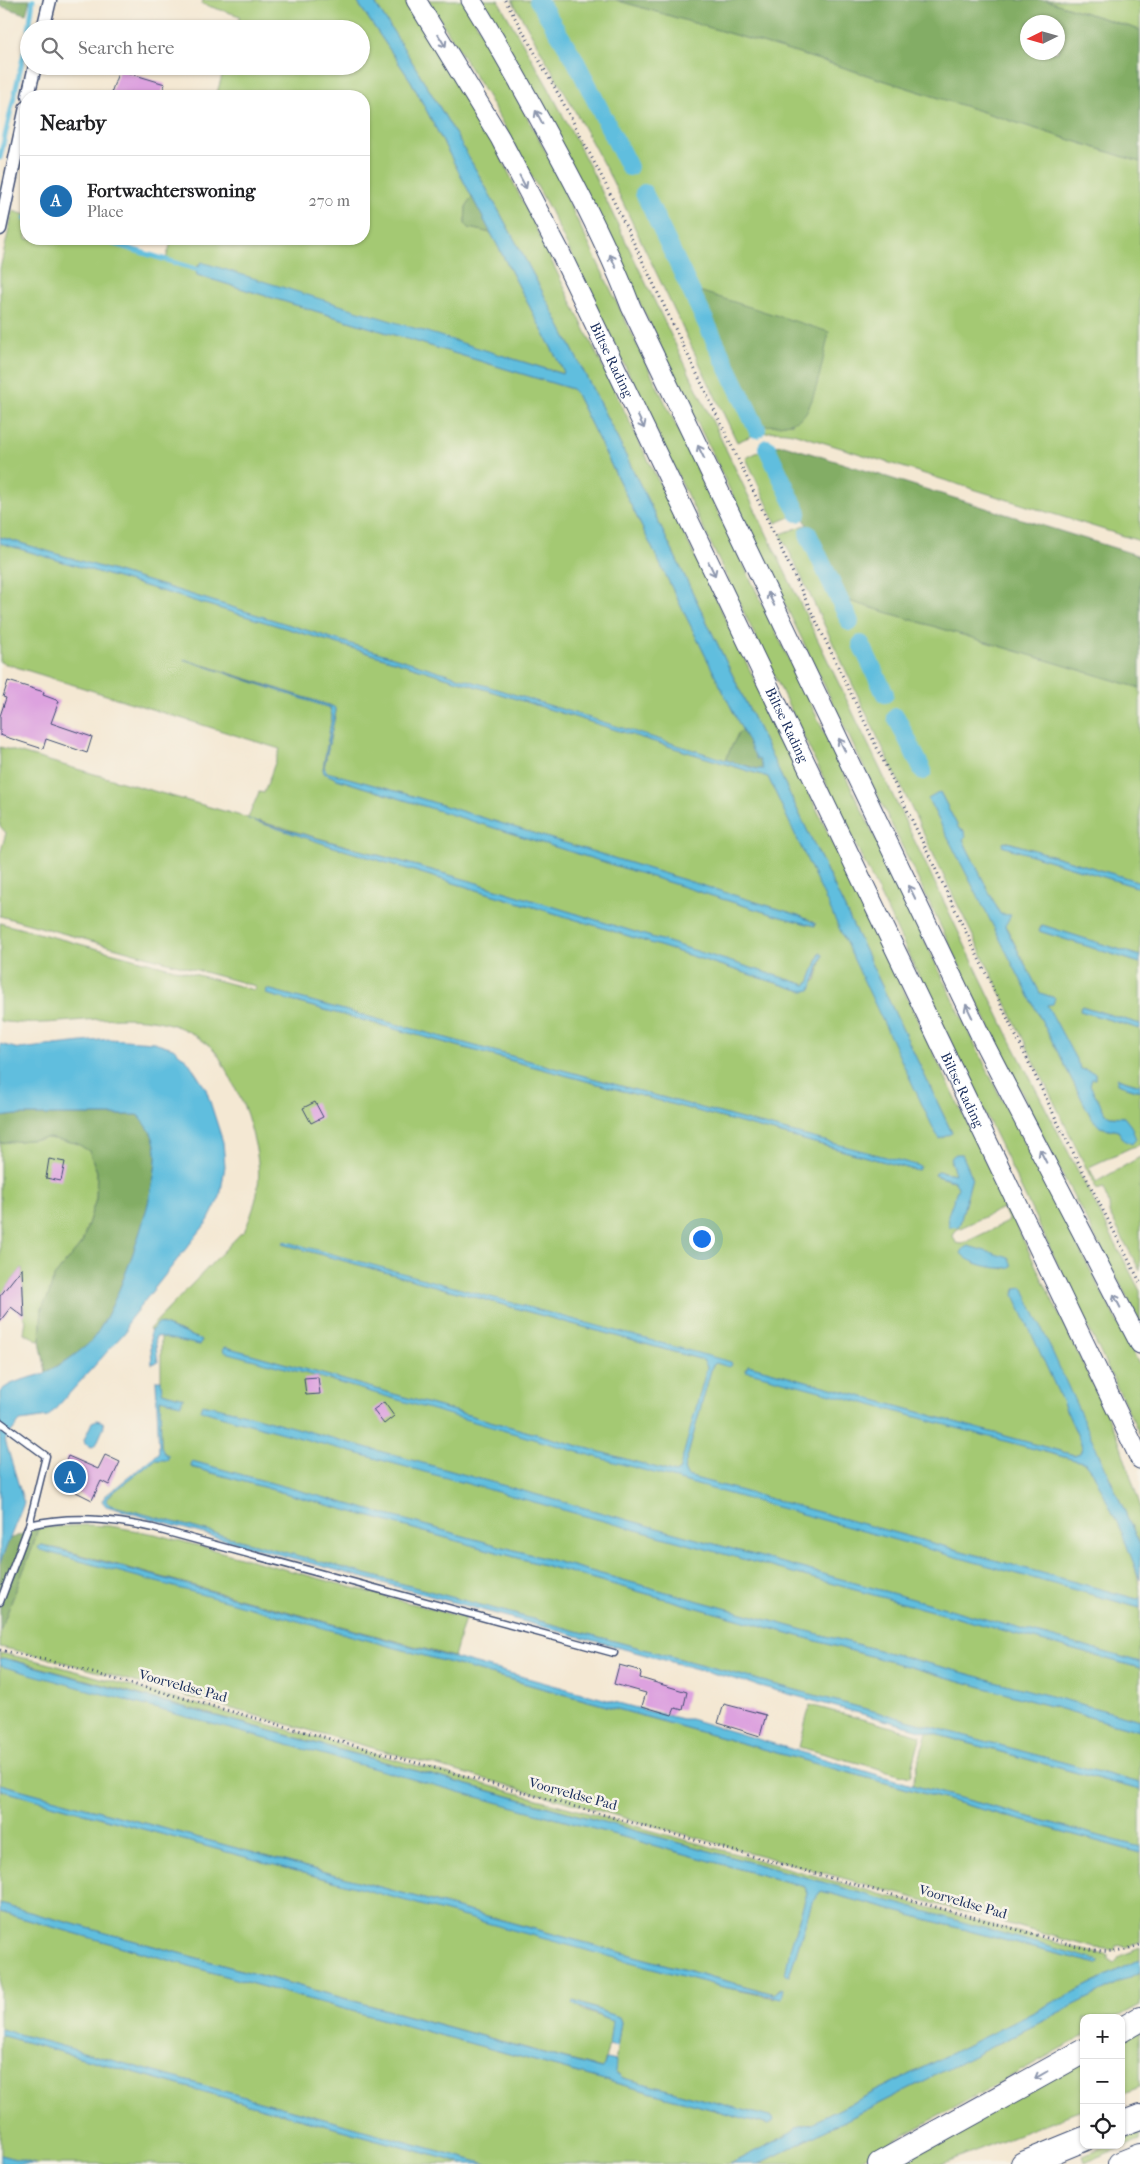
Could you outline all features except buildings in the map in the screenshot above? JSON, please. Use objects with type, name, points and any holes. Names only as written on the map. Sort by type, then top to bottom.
[{"type":"highway","points":[[1125,2028],[1140,2019]]},
{"type":"highway","points":[[880,2164],[1080,2053]]},
{"type":"highway","points":[[1125,2123],[1140,2117]]},
{"type":"highway","points":[[1023,2164],[1080,2142]]},
{"type":"highway","points":[[1120,2164],[1140,2156]]},
{"type":"main road","name":"Biltse Rading","points":[[416,0],[500,138],[560,252],[1140,1459]]},
{"type":"main road","points":[[471,0],[507,59],[587,208],[615,266],[631,306],[986,1047],[1140,1344]]},
{"type":"street","points":[[45,20],[50,0]]},
{"type":"street","points":[[29,90],[33,75]]},
{"type":"street","points":[[0,229],[20,135]]},
{"type":"lane","points":[[0,1422],[46,1456],[29,1525],[0,1602]]},
{"type":"lane","points":[[29,1525],[50,1520],[98,1519],[122,1521],[614,1653]]},
{"type":"path","points":[[505,0],[560,97],[603,179],[1052,1112],[1140,1282]]},
{"type":"path","name":"Voorveldse Pad","points":[[0,1650],[46,1660],[1080,1947],[1101,1952],[1117,1952],[1140,1946]]},
{"type":"green space","points":[[0,0],[30,0],[26,14],[0,6]]},
{"type":"green space","points":[[203,0],[356,0],[370,20],[239,20],[240,16],[202,4]]},
{"type":"green space","points":[[373,0],[405,0],[479,118],[501,157],[724,616],[1117,1435],[1140,1505],[1140,1545],[1097,1450],[1016,1288],[1014,1292],[1081,1443],[1080,1453],[1074,1455],[748,1365],[746,1370],[1086,1463],[1093,1472],[1108,1501],[1130,1551],[1139,1583],[1140,1598],[1137,1599],[687,1476],[684,1469],[712,1366],[716,1363],[729,1366],[732,1364],[283,1244],[703,1360],[706,1362],[707,1367],[681,1467],[675,1473],[226,1347],[223,1350],[1140,1608],[1140,1662],[238,1412],[202,1404],[200,1410],[1140,1668],[1140,1720],[811,1632],[192,1461],[191,1467],[1140,1731],[1140,1783],[110,1505],[106,1501],[111,1494],[155,1460],[167,1459],[161,1446],[160,1399],[181,1404],[183,1398],[162,1392],[161,1390],[161,1336],[200,1345],[202,1340],[159,1323],[150,1331],[149,1329],[244,1232],[251,1216],[258,1187],[258,1161],[244,1105],[219,1057],[203,1041],[181,1028],[157,1021],[131,1018],[51,1023],[0,1021],[0,923],[254,990],[255,986],[0,916],[0,854],[6,833],[0,826],[0,747],[248,818],[259,792],[264,793],[280,749],[0,662],[0,543],[339,644],[768,777],[836,919],[952,1133],[616,435],[501,214],[417,70]],"holes":[[[204,665],[332,706],[336,711],[324,767],[326,772],[406,794],[798,915],[815,923],[815,926],[777,916],[337,779],[324,773],[323,769],[332,716],[330,708]],[[258,821],[467,880],[806,985],[809,983],[820,953],[823,955],[816,980],[803,991],[600,927],[331,846]],[[267,989],[919,1166],[918,1171],[266,994]],[[962,1155],[972,1177],[960,1223],[958,1187],[956,1182],[934,1175],[937,1171],[955,1174],[950,1161]],[[1003,1208],[1009,1221],[962,1244],[956,1243],[953,1236],[956,1230]],[[976,1249],[988,1252],[1005,1269],[975,1263]]]},
{"type":"green space","points":[[428,0],[464,0],[566,189],[564,191],[566,197],[996,1088],[1140,1366],[1140,1435],[549,208],[488,97]]},
{"type":"green space","points":[[478,0],[498,0],[548,87],[590,167],[1012,1043],[1140,1291],[1140,1322],[1061,1172],[997,1043],[611,244]]},
{"type":"green space","points":[[512,0],[616,0],[823,61],[1140,162],[1140,541],[793,433],[778,431],[764,433],[737,442],[612,180]],"holes":[[[696,291],[793,423],[760,426]]]},
{"type":"green space","points":[[616,0],[1045,0],[1140,30],[1140,162],[823,61]]},
{"type":"green space","points":[[1045,0],[1140,0],[1140,30]]},
{"type":"green space","points":[[370,21],[411,81],[472,197],[466,207],[465,224],[469,228],[491,233],[564,372],[563,374],[199,264],[196,270],[197,275],[572,389],[743,731],[739,732],[725,760],[0,537],[0,269],[13,211],[20,213],[20,245],[121,245],[166,259],[170,245],[370,245],[370,90],[218,90],[222,75],[370,75]]},
{"type":"green space","points":[[472,197],[491,233],[469,228],[465,224],[466,207]]},
{"type":"green space","points":[[696,290],[829,332],[815,390],[807,411],[802,417],[788,424],[760,426]]},
{"type":"green space","points":[[784,445],[1140,556],[1140,688],[842,599],[770,446]]},
{"type":"green space","points":[[770,446],[802,512],[776,523],[746,458]]},
{"type":"green space","points":[[808,524],[843,599],[1140,688],[1140,882],[1005,841],[1002,846],[1140,888],[1140,956],[1042,925],[1039,931],[1140,963],[1140,1024],[1082,1006],[1080,1011],[1140,1029],[1140,1085],[1118,1078],[1117,1084],[1140,1091],[1140,1145],[1089,1167],[1096,1182],[1140,1157],[1140,1271],[1109,1213],[1109,1205],[1104,1188],[1097,1190],[947,883],[781,534]],"holes":[[[940,792],[959,829],[964,831],[966,836],[963,839],[966,846],[1000,914],[1008,920],[1005,925],[1040,993],[1055,998],[1046,1005],[1081,1069],[1095,1073],[1095,1079],[1092,1079],[1090,1085],[1105,1113],[1110,1116],[1124,1117],[1125,1141],[1118,1131],[1100,1127],[1091,1117],[929,799]]]},
{"type":"green space","points":[[743,731],[764,769],[725,760],[739,732]]},
{"type":"green space","points":[[16,1115],[139,1115],[150,1132],[156,1152],[155,1170],[143,1222],[122,1282],[99,1331],[88,1345],[46,1372],[40,1341],[42,1307],[48,1297],[54,1277],[82,1243],[96,1199],[97,1171],[89,1151],[76,1143],[48,1138],[0,1143],[0,1117]]},
{"type":"green space","points":[[48,1138],[76,1143],[89,1151],[97,1172],[96,1199],[82,1243],[54,1277],[48,1297],[42,1307],[40,1341],[24,1333],[26,1320],[24,1317],[22,1268],[0,1296],[0,1143]]},
{"type":"green space","points":[[86,1525],[110,1526],[155,1534],[465,1618],[454,1657],[67,1551],[42,1545],[38,1548],[1140,1853],[1140,1943],[1126,1947],[1123,1945],[1116,1946],[1115,1950],[1095,1948],[41,1656],[0,1647],[0,1631],[33,1546],[38,1528]]},
{"type":"green space","points":[[38,1528],[33,1546],[0,1631],[0,1563],[9,1539]]},
{"type":"green space","points":[[0,1653],[43,1662],[1090,1952],[1108,1955],[1108,1959],[1114,1963],[1118,1957],[1140,1948],[1140,1959],[812,2123],[797,2127],[793,2132],[730,2164],[486,2164],[0,2029],[0,1912],[246,1982],[769,2125],[773,2118],[623,2078],[614,2070],[621,2022],[619,2017],[574,2001],[582,2010],[612,2021],[612,2031],[603,2069],[0,1904],[0,1790],[723,1987],[774,1998],[780,1988],[775,1994],[0,1784],[0,1665],[805,1887],[807,1893],[795,1932],[789,1976],[812,1902],[821,1891],[1098,1964],[815,1880],[13,1660],[0,1659]]},
{"type":"green space","points":[[810,1705],[921,1735],[910,1777],[799,1747]]},
{"type":"green space","points":[[927,1732],[1140,1790],[1140,1847],[912,1785]]},
{"type":"green space","points":[[1140,1972],[1140,2005],[1123,2014],[1080,2014],[1080,2038],[852,2164],[759,2164]]},
{"type":"green space","points":[[1140,2023],[1140,2087],[1125,2093],[1125,2059],[1125,2032]]},
{"type":"green space","points":[[0,2035],[464,2164],[35,2164],[0,2155]]},
{"type":"green space","points":[[1080,2057],[1080,2111],[941,2164],[895,2164]]},
{"type":"green space","points":[[1140,2132],[1140,2140],[1125,2146],[1125,2138]]},
{"type":"green space","points":[[1098,2149],[1118,2149],[1085,2162],[1083,2155]]},
{"type":"water","points":[[356,0],[373,0],[460,142],[540,287],[653,510],[952,1133],[940,1139],[935,1132],[768,777],[339,644],[0,543],[0,537],[719,758],[763,769],[572,389],[197,275],[196,271],[201,262],[562,374],[564,372],[411,81]]},
{"type":"water","points":[[183,659],[334,707],[336,711],[324,767],[327,772],[406,794],[798,915],[815,923],[815,926],[777,916],[337,779],[324,773],[323,769],[332,716],[330,708]]},
{"type":"water","points":[[940,792],[959,829],[964,831],[966,836],[963,839],[966,846],[1000,914],[1011,915],[1005,926],[1040,993],[1055,998],[1053,1004],[1047,1005],[1081,1069],[1095,1073],[1095,1079],[1092,1079],[1090,1085],[1105,1113],[1110,1116],[1124,1117],[1131,1126],[1136,1139],[1132,1144],[1125,1141],[1118,1131],[1100,1127],[1091,1117],[928,799]]},
{"type":"water","points":[[248,819],[467,880],[806,985],[809,983],[820,953],[823,955],[811,990],[803,991]]},
{"type":"water","points":[[1004,841],[1140,882],[1140,888],[1002,846]]},
{"type":"water","points":[[1042,925],[1140,956],[1140,963],[1039,931]]},
{"type":"water","points":[[267,989],[920,1166],[918,1171],[266,994]]},
{"type":"water","points":[[1081,1006],[1140,1024],[1140,1029],[1080,1011]]},
{"type":"water","points":[[109,1039],[154,1042],[173,1048],[188,1061],[206,1089],[223,1142],[225,1166],[220,1197],[208,1221],[127,1323],[126,1331],[48,1417],[20,1421],[5,1440],[24,1503],[0,1563],[0,1392],[10,1385],[45,1373],[61,1364],[86,1346],[97,1333],[109,1311],[133,1254],[150,1194],[155,1170],[156,1152],[150,1132],[138,1115],[16,1115],[0,1117],[0,1044],[19,1049]]},
{"type":"water","points":[[1117,1078],[1140,1085],[1140,1091],[1117,1084]]},
{"type":"water","points":[[956,1154],[962,1154],[972,1177],[958,1227],[949,1226],[948,1215],[958,1187],[954,1181],[934,1175],[937,1171],[955,1174],[950,1158]]},
{"type":"water","points":[[284,1241],[731,1362],[732,1365],[729,1367],[716,1363],[712,1366],[684,1469],[687,1476],[1137,1599],[1140,1598],[1140,1608],[224,1352],[223,1348],[226,1347],[675,1473],[679,1471],[707,1367],[703,1360],[283,1244]]},
{"type":"water","points":[[968,1246],[1009,1258],[1012,1266],[1000,1268],[970,1261],[961,1253]]},
{"type":"water","points":[[1023,1287],[1140,1545],[1140,1580],[1122,1533],[1093,1472],[1086,1463],[746,1371],[748,1365],[1074,1455],[1080,1453],[1081,1443],[1014,1295],[1016,1288]]},
{"type":"water","points":[[158,1323],[202,1340],[200,1345],[157,1336],[155,1337],[158,1362],[152,1364],[150,1332]]},
{"type":"water","points":[[156,1380],[161,1380],[162,1392],[183,1398],[181,1404],[160,1399],[161,1446],[164,1453],[168,1455],[168,1460],[155,1460],[111,1494],[106,1501],[110,1505],[1140,1783],[1140,1790],[106,1506],[102,1501],[105,1496],[159,1453]]},
{"type":"water","points":[[202,1404],[238,1412],[1140,1662],[1140,1668],[213,1414],[200,1410]]},
{"type":"water","points":[[97,1420],[103,1422],[104,1427],[96,1445],[92,1447],[85,1444],[84,1440],[92,1422]]},
{"type":"water","points":[[192,1461],[811,1632],[1140,1720],[1140,1731],[191,1467]]},
{"type":"water","points":[[42,1545],[633,1707],[682,1719],[690,1719],[912,1785],[1140,1847],[1140,1853],[40,1550],[38,1547]]},
{"type":"water","points":[[3,1658],[815,1880],[1099,1961],[1098,1964],[1029,1947],[821,1891],[812,1902],[789,1976],[785,1975],[790,1949],[807,1893],[805,1887],[1,1666],[0,1659]]},
{"type":"water","points":[[0,1784],[774,1994],[782,1988],[784,1989],[782,1998],[723,1987],[0,1790]]},
{"type":"water","points":[[0,1904],[601,2069],[606,2059],[616,2061],[615,2072],[623,2078],[773,2118],[774,2121],[769,2125],[246,1982],[0,1912]]},
{"type":"water","points":[[1140,1959],[1140,1972],[759,2164],[730,2164],[793,2132],[797,2127],[812,2123]]},
{"type":"water","points":[[573,2001],[619,2017],[621,2022],[617,2047],[609,2045],[612,2021],[572,2004]]},
{"type":"water","points":[[0,2029],[486,2164],[464,2164],[0,2035]]},
{"type":"water","points":[[0,2155],[35,2164],[0,2163]]},
{"type":"waterway","points":[[30,20],[33,0]]},
{"type":"waterway","points":[[538,0],[574,58],[629,167]]},
{"type":"waterway","points":[[0,158],[20,70]]},
{"type":"waterway","points":[[644,193],[757,429]]},
{"type":"waterway","points":[[118,245],[202,271]]},
{"type":"waterway","points":[[767,448],[798,513]]},
{"type":"waterway","points":[[808,534],[850,622]]},
{"type":"waterway","points":[[861,644],[885,694]]},
{"type":"waterway","points":[[896,717],[923,771]]},
{"type":"place","name":"Fortwachterswoning","points":[[70,1477]]}]
